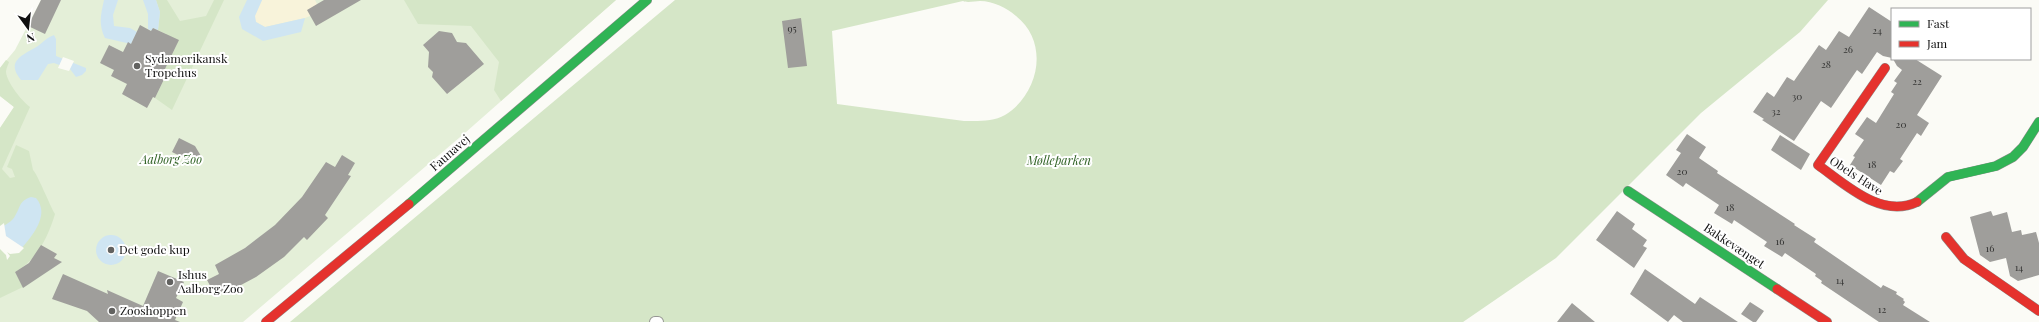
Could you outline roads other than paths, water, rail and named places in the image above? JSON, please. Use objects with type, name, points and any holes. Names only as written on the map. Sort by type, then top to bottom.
[{"type":"street","name":"Faunavej","points":[[266,322],[426,190],[630,13],[647,0]]},
{"type":"street","name":"Obels Have","points":[[1885,68],[1818,166],[1878,205],[1904,207],[1926,197],[1946,178],[1963,172],[1991,168],[2007,162],[2020,150],[2039,122]]},
{"type":"street","name":"Bakkevænget","points":[[1628,191],[1827,322]]},
{"type":"street","points":[[1946,237],[1964,259],[2039,311]]},
{"type":"water","points":[[104,0],[118,0],[113,15],[114,26],[130,28],[137,32],[131,44],[105,38],[101,28],[101,14]]},
{"type":"water","points":[[143,0],[156,0],[160,12],[158,30],[153,28],[152,31],[148,29],[148,14]]},
{"type":"water","points":[[247,0],[262,0],[255,16],[256,22],[265,27],[305,18],[301,32],[263,41],[242,29],[239,17]]},
{"type":"water","points":[[54,35],[56,39],[56,56],[86,68],[86,71],[82,75],[76,77],[70,69],[54,63],[48,64],[38,80],[21,80],[15,68],[15,63],[27,52]]},
{"type":"water","points":[[31,197],[36,198],[40,205],[41,212],[38,226],[19,251],[11,252],[0,228],[13,220],[22,202]]},
{"type":"water","points":[[111,235],[117,236],[125,244],[125,256],[117,264],[111,265],[105,264],[97,256],[96,250],[97,244],[105,236]]},
{"type":"place","name":"Sydamerikansk Tropehus","points":[[137,66]]},
{"type":"place","name":"Det gode kup","points":[[111,250]]},
{"type":"place","name":"Ishus Aalborg Zoo","points":[[170,282]]},
{"type":"place","name":"Zooshoppen","points":[[112,311]]},
{"type":"park label","name":"Aalborg Zoo","points":[[171,160]]},
{"type":"park label","name":"Mølleparken","points":[[1059,161]]}]
